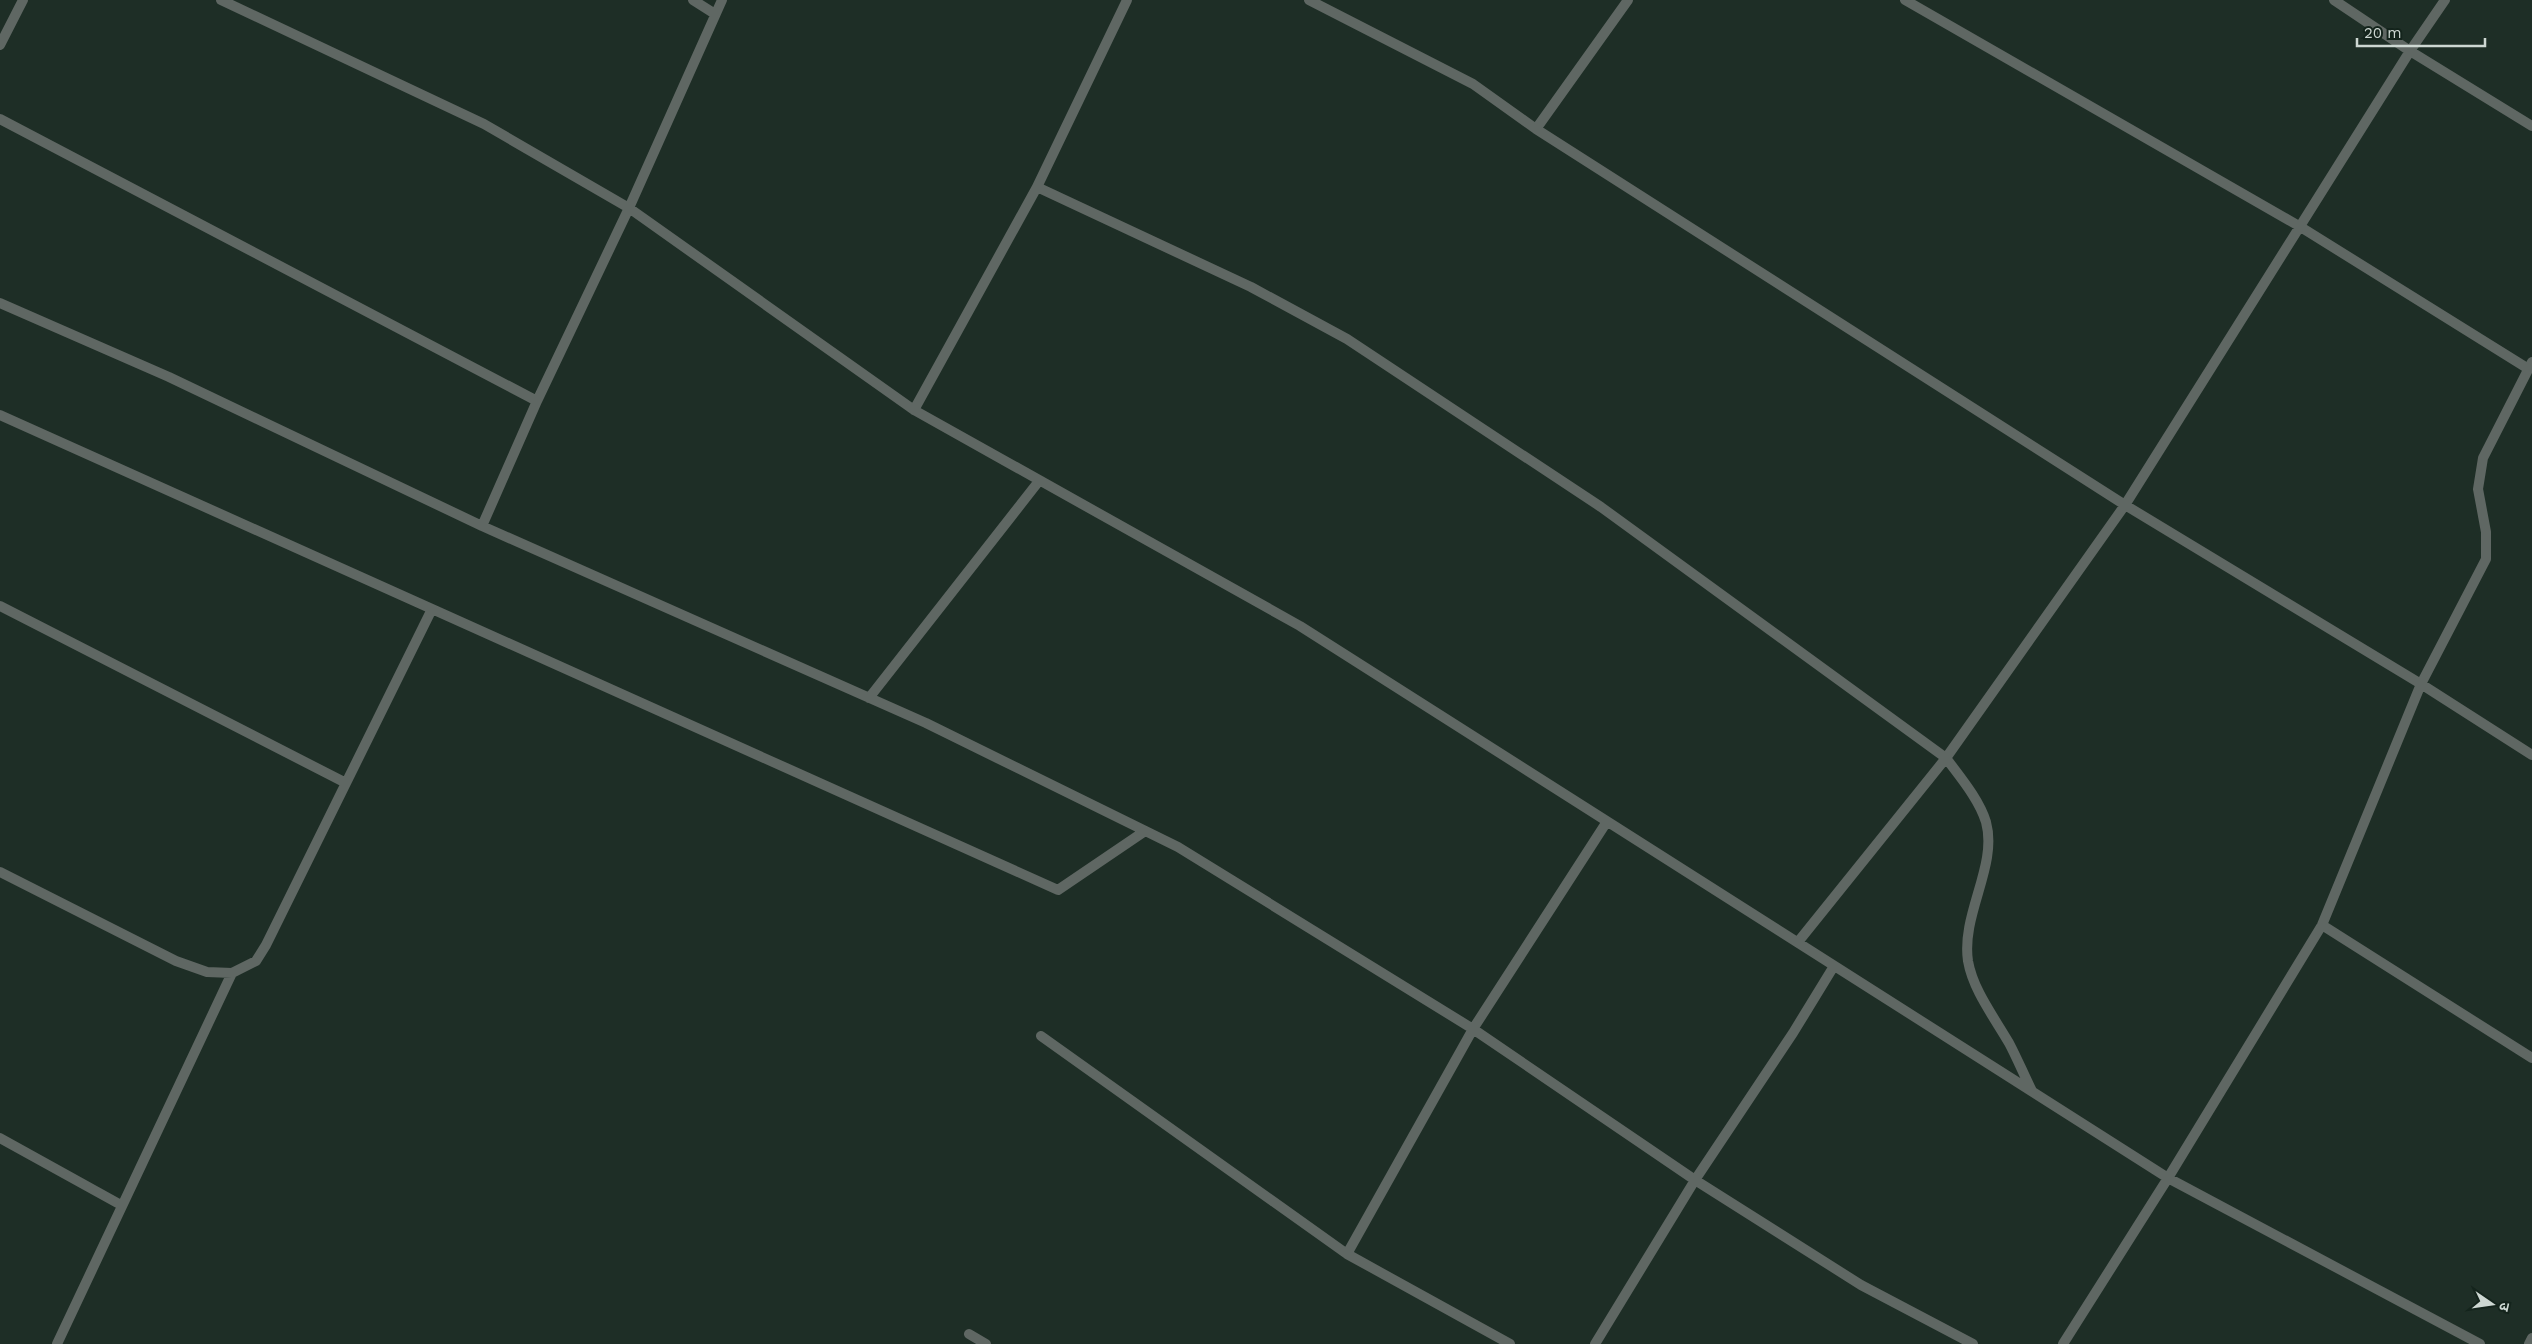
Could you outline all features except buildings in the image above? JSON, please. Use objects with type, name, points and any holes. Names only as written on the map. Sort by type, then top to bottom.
[{"type":"street","points":[[0,45],[23,0]]},
{"type":"street","points":[[221,0],[484,124],[628,208],[914,410],[1300,626],[2168,1178],[2480,1344]]},
{"type":"street","points":[[693,0],[715,14]]},
{"type":"street","points":[[482,526],[537,401],[628,208],[722,0]]},
{"type":"street","points":[[914,410],[1037,187],[1127,0]]},
{"type":"street","points":[[1309,0],[1474,84],[1536,129],[2125,505],[2421,684],[2532,755]]},
{"type":"street","points":[[1536,129],[1628,0]]},
{"type":"street","points":[[1905,0],[2299,226],[2530,365],[2483,458],[2478,489],[2486,532],[2486,559],[2421,684],[2322,926],[2168,1178],[2063,1344]]},
{"type":"street","points":[[2334,0],[2532,126]]},
{"type":"street","points":[[1798,942],[1946,758],[2125,505],[2410,50],[2444,0]]},
{"type":"street","points":[[0,119],[537,401]]},
{"type":"street","points":[[1037,187],[1251,287],[1347,339],[1601,507],[1946,758],[1972,794],[1986,823],[1988,850],[1969,921],[1966,942],[1968,963],[1979,992],[2009,1044],[2033,1092]]},
{"type":"street","points":[[0,303],[169,377],[482,526],[926,723],[1178,847],[1473,1029],[1695,1180],[1861,1285],[1973,1344]]},
{"type":"street","points":[[0,415],[1058,890],[1145,831]]},
{"type":"street","points":[[869,698],[1039,481]]},
{"type":"street","points":[[0,606],[346,783]]},
{"type":"street","points":[[0,872],[176,960],[207,972],[232,973],[256,961],[266,945],[432,609]]},
{"type":"street","points":[[1347,1254],[1473,1029],[1606,822]]},
{"type":"street","points":[[2322,926],[2532,1058]]},
{"type":"street","points":[[1595,1344],[1695,1180],[1794,1033],[1834,966]]},
{"type":"street","points":[[57,1344],[232,973]]},
{"type":"street","points":[[1041,1036],[1347,1254],[1510,1344]]},
{"type":"street","points":[[0,1138],[121,1205]]},
{"type":"street","points":[[969,1334],[986,1344]]},
{"type":"street","points":[[2529,1344],[2532,1338]]}]
